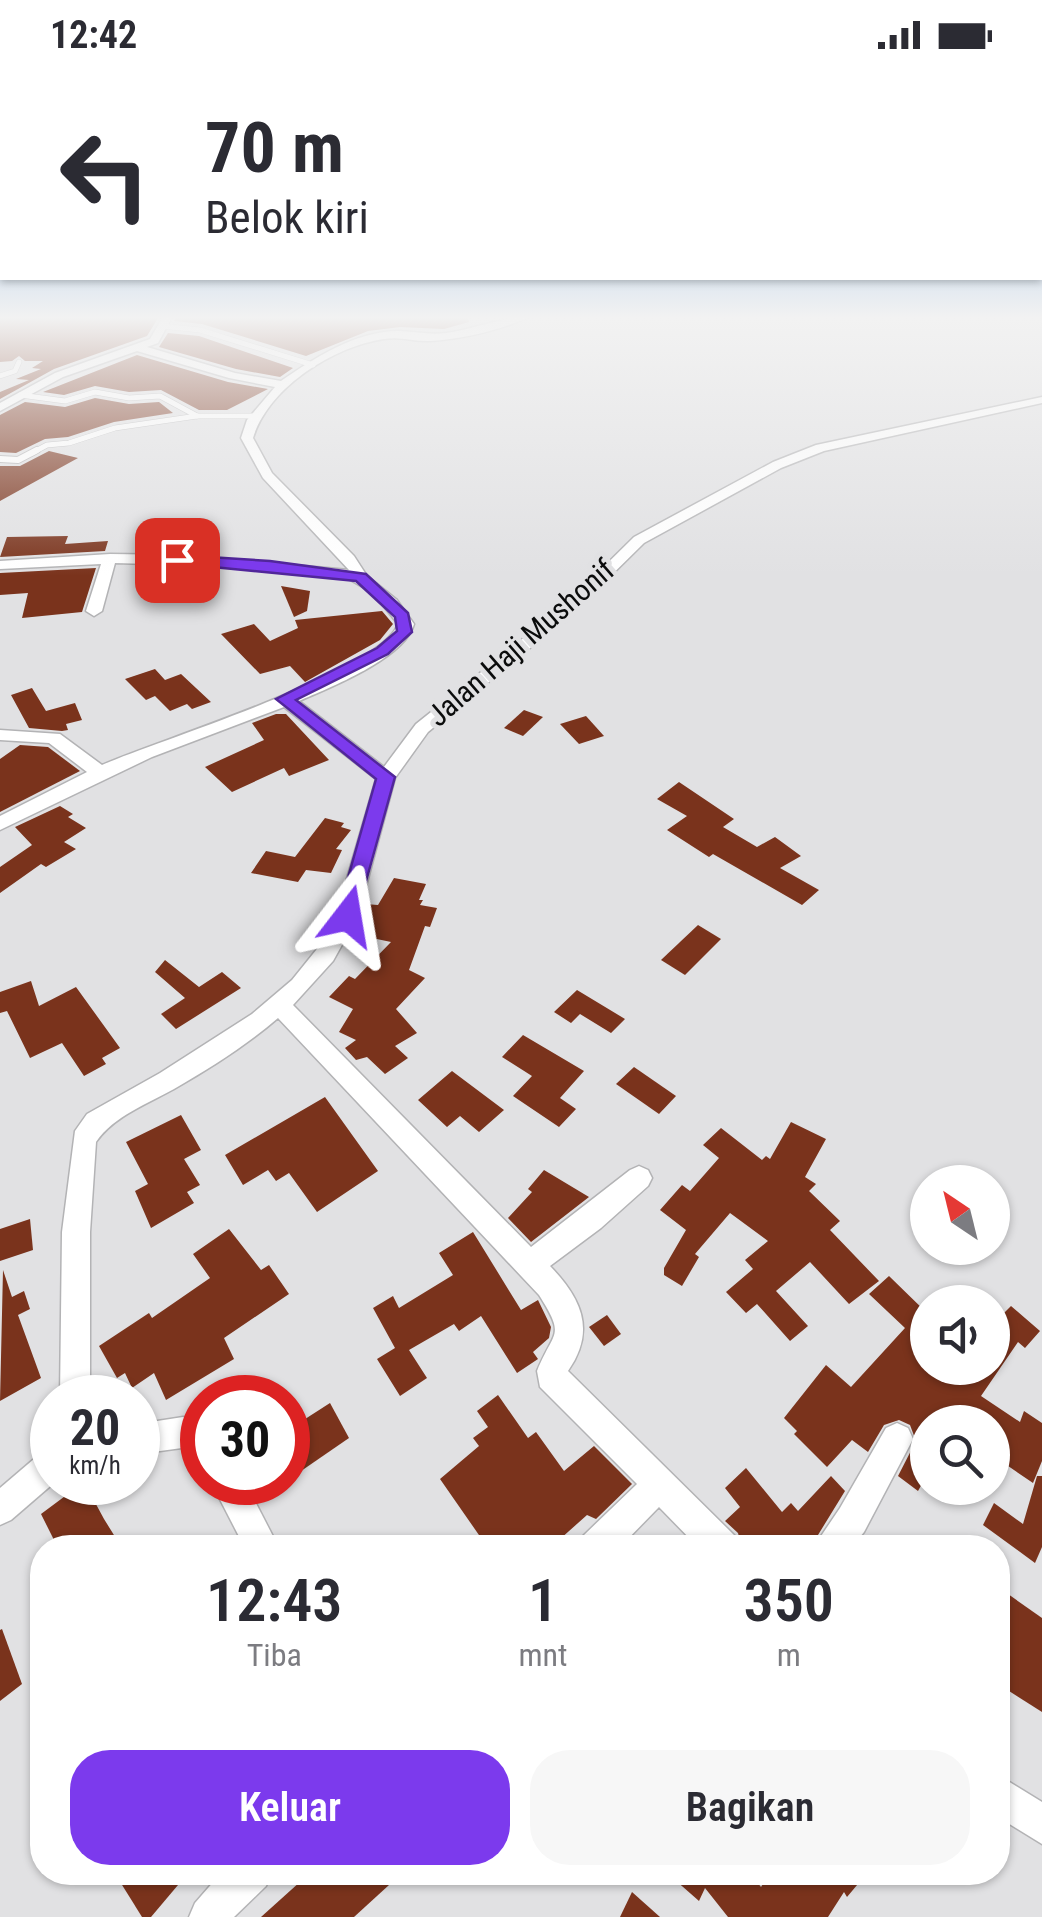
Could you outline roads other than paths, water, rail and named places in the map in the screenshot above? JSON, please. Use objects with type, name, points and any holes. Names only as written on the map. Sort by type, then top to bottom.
[{"type":"street","points":[[0,824],[99,772],[284,699],[365,662],[404,632],[402,616],[360,577],[349,559],[262,468],[246,438],[254,416],[266,403]]},
{"type":"street","name":"Jalan Haji Mushonif","points":[[75,1375],[76,1232],[84,1139],[96,1122],[200,1061],[279,1005],[325,955],[348,916],[386,777],[412,740],[443,708],[570,608],[647,536],[798,455],[1028,403]]},
{"type":"street","points":[[0,565],[110,558],[248,564],[360,577]]},
{"type":"street","points":[[94,611],[110,558]]},
{"type":"street","points":[[284,699],[386,777]]},
{"type":"street","points":[[0,735],[54,738],[99,772]]},
{"type":"street","points":[[279,1005],[549,1285],[572,1328],[570,1342],[554,1362],[551,1376],[710,1535]]},
{"type":"street","points":[[530,1264],[639,1178]]},
{"type":"street","points":[[839,1535],[852,1520],[897,1439]]},
{"type":"street","points":[[0,1509],[30,1483]]},
{"type":"street","points":[[608,1535],[659,1485]]},
{"type":"street","points":[[240,1505],[256,1535]]},
{"type":"street","points":[[1010,1802],[1042,1825]]},
{"type":"street","points":[[209,1917],[237,1885]]},
{"type":"lane","points":[[173,403],[197,416]]},
{"type":"lane","points":[[0,460],[18,460],[47,445],[69,443],[104,430],[197,416],[254,416]]}]
